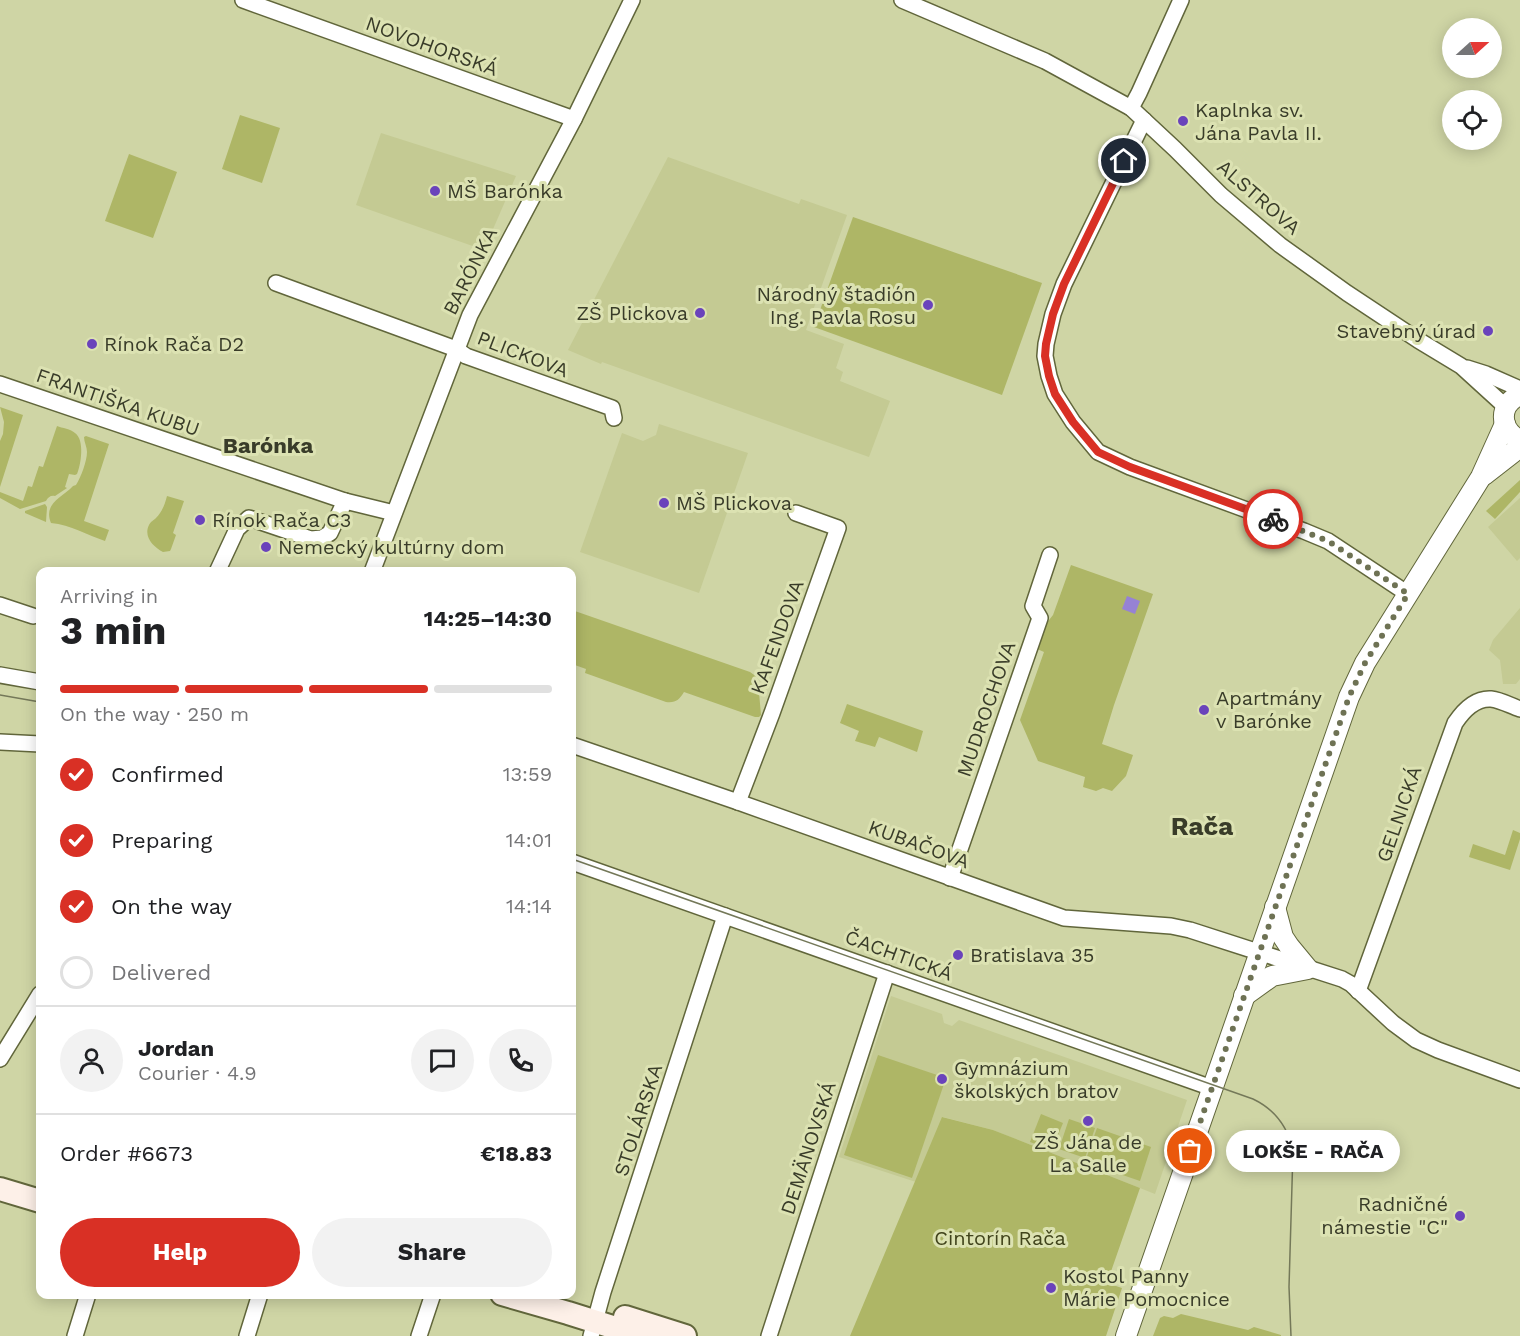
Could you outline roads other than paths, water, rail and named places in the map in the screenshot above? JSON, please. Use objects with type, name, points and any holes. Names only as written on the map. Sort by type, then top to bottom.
[{"type":"main road","points":[[0,1189],[36,1200]]},
{"type":"main road","points":[[0,1203],[36,1214]]},
{"type":"main road","points":[[519,1299],[641,1336]]},
{"type":"main road","points":[[560,1299],[595,1322],[685,1336]]},
{"type":"street","name":"NOVOHORSKÁ","points":[[243,0],[574,119]]},
{"type":"street","name":"BARÓNKA","points":[[374,567],[470,315],[574,119],[632,0]]},
{"type":"street","name":"ALSTROVA","points":[[902,0],[1046,62],[1131,108],[1221,195],[1280,245],[1347,293],[1461,366],[1494,397],[1510,408]]},
{"type":"street","points":[[1131,108],[1181,0]]},
{"type":"street","points":[[1144,120],[1064,284],[1053,314],[1045,356],[1055,394],[1073,422],[1098,452],[1130,467],[1328,541],[1408,594]]},
{"type":"street","name":"PLICKOVA","points":[[276,283],[456,349],[466,356],[612,408],[614,418]]},
{"type":"street","name":"ALSTROVA","points":[[1461,366],[1520,389]]},
{"type":"street","name":"FRANTIŠKA KUBU","points":[[0,384],[345,501],[394,513]]},
{"type":"street","points":[[1510,408],[1510,434],[1520,440]]},
{"type":"street","points":[[1126,1336],[1349,697],[1365,663],[1482,477],[1510,408]]},
{"type":"street","points":[[1482,477],[1520,447]]},
{"type":"street","points":[[219,567],[237,529],[250,514],[311,539],[322,538],[330,533],[345,501]]},
{"type":"street","name":"KAFENDOVA","points":[[738,802],[838,528],[796,513]]},
{"type":"street","name":"MUDROCHOVA","points":[[950,878],[1040,618],[1033,606],[1050,555]]},
{"type":"street","points":[[0,605],[33,616]]},
{"type":"street","points":[[0,675],[36,681]]},
{"type":"street","name":"GELNICKÁ","points":[[1358,991],[1455,723],[1473,704],[1488,699],[1520,709]]},
{"type":"street","points":[[0,742],[36,744]]},
{"type":"street","name":"KUBAČOVA","points":[[576,746],[1064,918],[1181,928],[1342,980],[1351,984],[1393,1023],[1416,1040],[1520,1080]]},
{"type":"street","name":"ČACHTICKÁ","points":[[576,867],[726,916],[1212,1088]]},
{"type":"street","points":[[1244,996],[1272,976],[1308,969],[1285,940],[1275,907]]},
{"type":"street","name":"STOLÁRSKA","points":[[595,1322],[726,916]]},
{"type":"street","name":"DEMÄNOVSKÁ","points":[[769,1336],[887,973]]},
{"type":"street","points":[[0,1059],[36,1000]]},
{"type":"street","points":[[75,1336],[86,1299]]},
{"type":"street","points":[[247,1336],[258,1299]]},
{"type":"street","points":[[419,1336],[431,1299]]},
{"type":"tram line","points":[[0,695],[36,701]]},
{"type":"tram line","points":[[576,860],[1261,1103],[1280,1120],[1288,1134],[1293,1151],[1289,1287],[1291,1336]]},
{"type":"place","name":"Kaplnka sv. Jána Pavla II.","points":[[1183,121]]},
{"type":"place","name":"MŠ Barónka","points":[[435,191]]},
{"type":"place","name":"Národný štadión Ing. Pavla Rosu","points":[[928,305]]},
{"type":"place","name":"ZŠ Plickova","points":[[700,313]]},
{"type":"place","name":"Stavebný úrad","points":[[1488,331]]},
{"type":"place","name":"Rínok Rača D2","points":[[92,344]]},
{"type":"place","name":"MŠ Plickova","points":[[664,503]]},
{"type":"place","name":"Rínok Rača C3","points":[[200,520]]},
{"type":"place","name":"Nemecký kultúrny dom","points":[[266,547]]},
{"type":"place","name":"Apartmány v Barónke","points":[[1204,710]]},
{"type":"place","name":"Bratislava 35","points":[[958,955]]},
{"type":"place","name":"Gymnázium školských bratov","points":[[942,1079]]},
{"type":"place","name":"ZŠ Jána de La Salle","points":[[1088,1121]]},
{"type":"place","name":"LOKŠE - RAČA","points":[[1190,1151]]},
{"type":"place","name":"Radničné námestie \"C\"","points":[[1460,1216]]},
{"type":"place","name":"Kostol Panny Márie Pomocnice","points":[[1051,1288]]},
{"type":"district","name":"Barónka","points":[[268,445]]},
{"type":"district","name":"Rača","points":[[1202,826]]},
{"type":"park label","name":"Cintorín Rača","points":[[1000,1238]]}]
